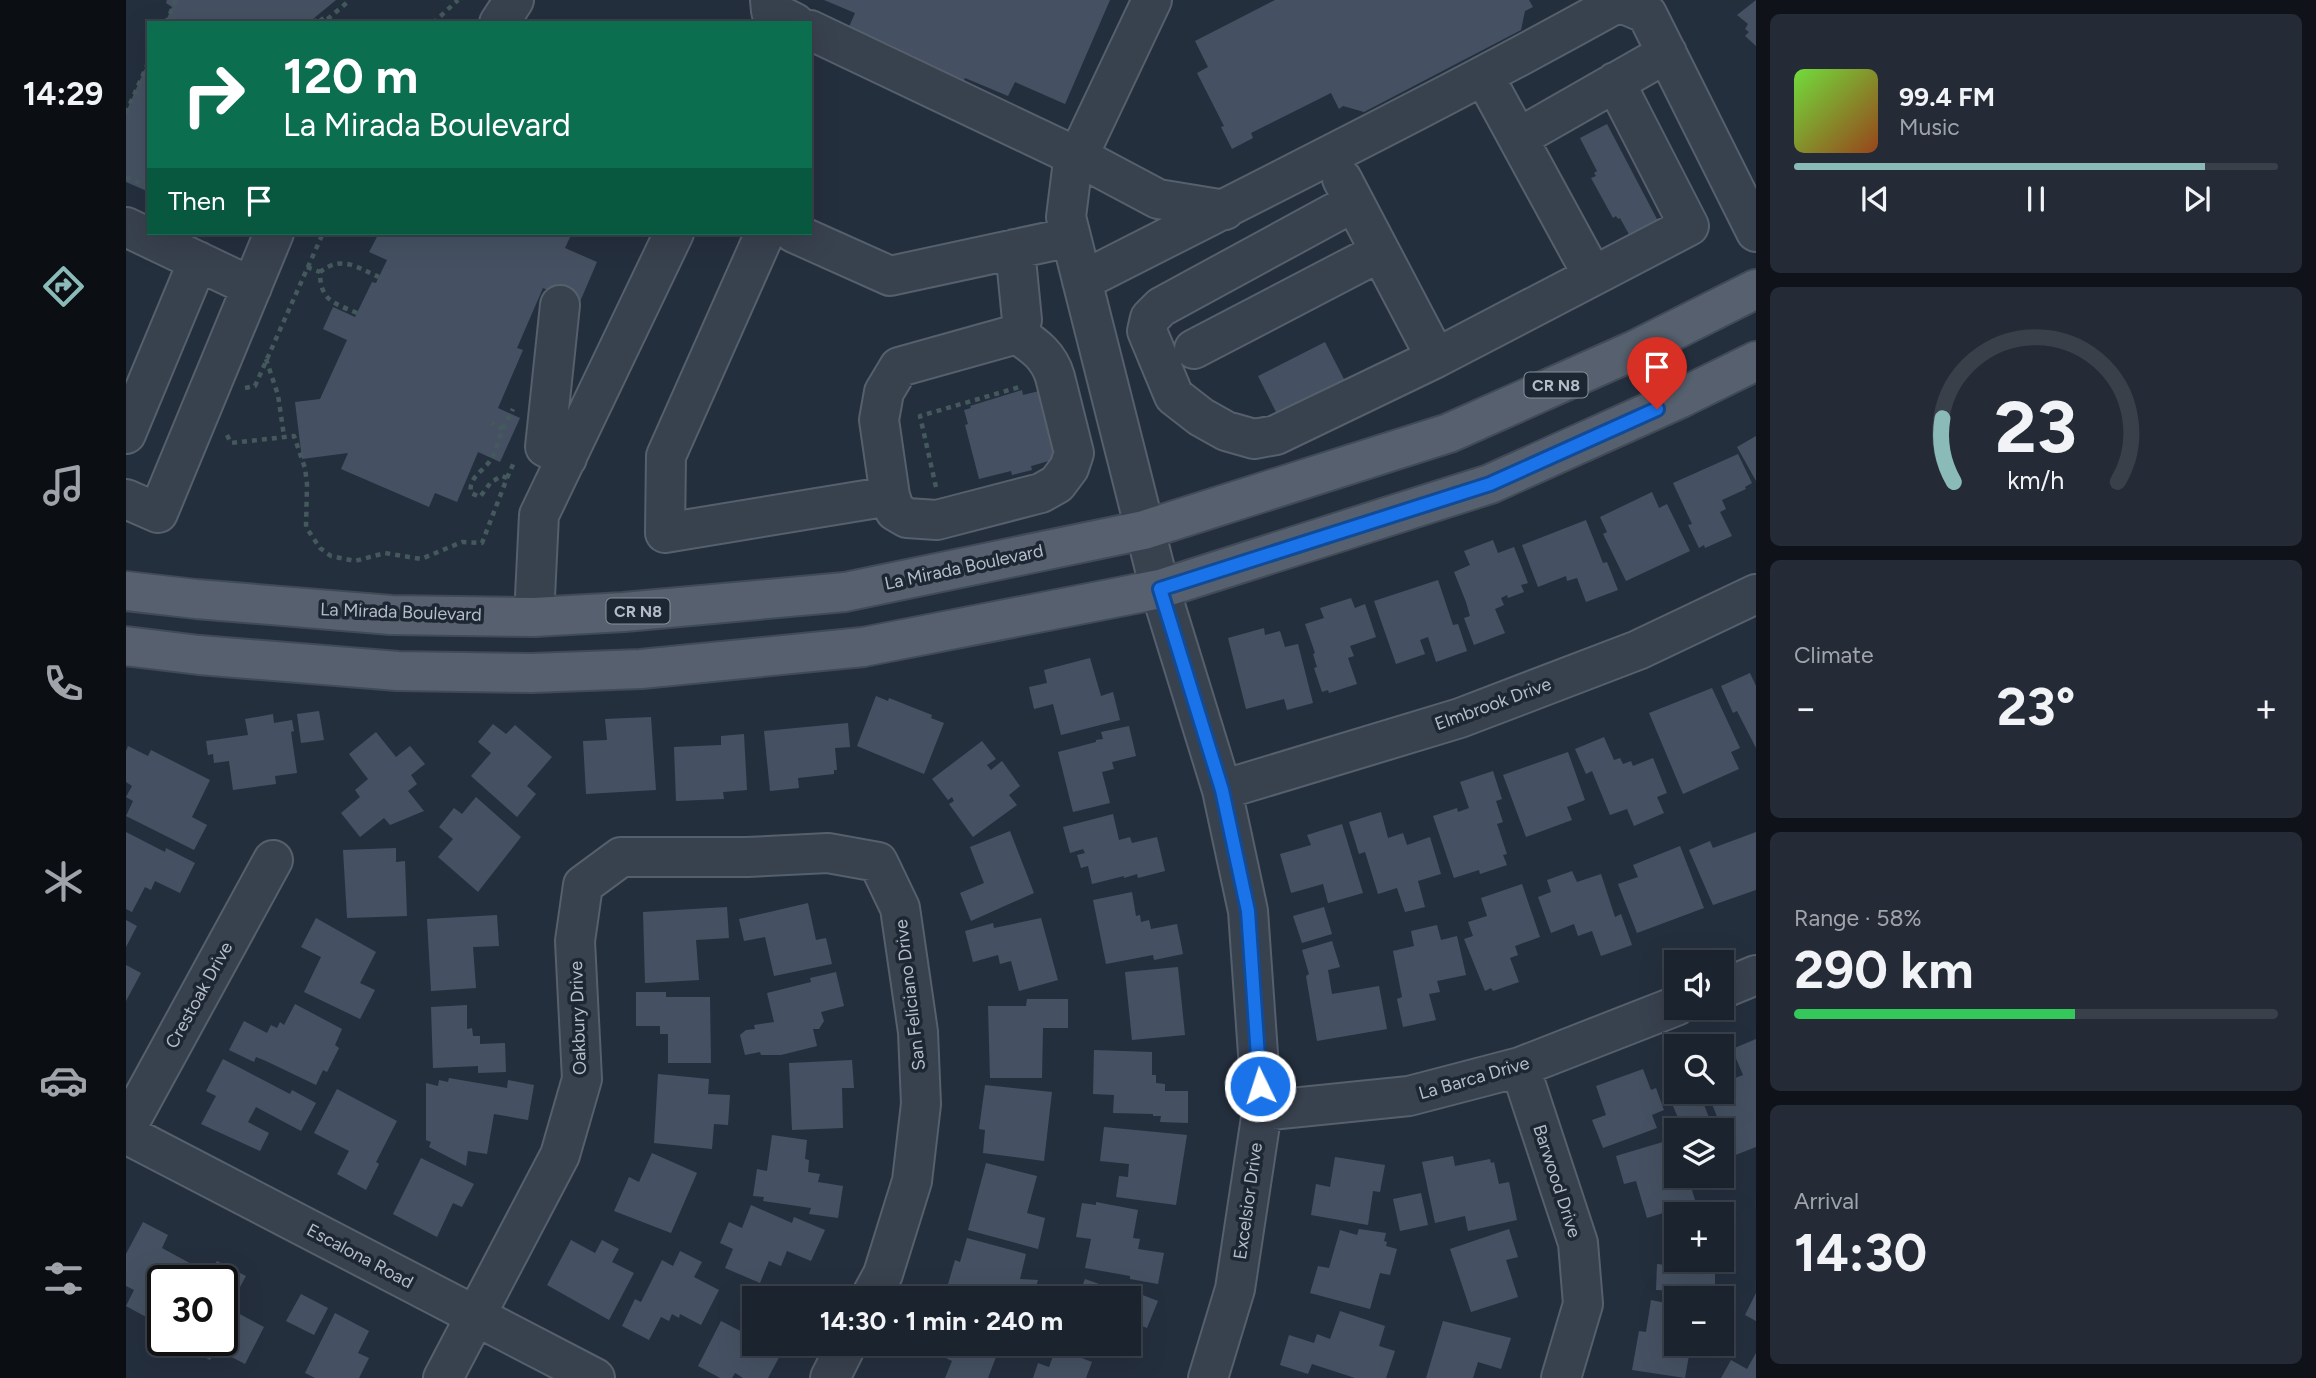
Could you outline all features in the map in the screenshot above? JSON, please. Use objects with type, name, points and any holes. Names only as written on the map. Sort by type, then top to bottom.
[{"type":"main road","name":"La Mirada Boulevard","points":[[126,591],[391,615],[534,617],[624,612],[845,592],[1144,530],[1449,433],[1635,350],[1756,289]]},
{"type":"main road","points":[[126,646],[199,655],[398,671],[532,673],[641,669],[863,647],[1160,589],[1490,484],[1681,398],[1756,361]]},
{"type":"street","points":[[500,21],[514,0]]},
{"type":"street","name":"Excelsior Drive","points":[[1152,0],[1072,169],[1066,217],[1160,589],[1222,790],[1248,911],[1262,1111],[1235,1289],[1208,1378]]},
{"type":"street","points":[[1082,281],[1484,76],[1617,1],[1647,14],[1756,232]]},
{"type":"street","points":[[812,31],[1078,157],[1158,199],[1225,210]]},
{"type":"street","points":[[1518,138],[1667,52]]},
{"type":"street","points":[[1484,76],[1593,276]]},
{"type":"street","points":[[1354,202],[1161,307],[1150,318],[1147,331],[1174,396],[1201,417],[1226,431],[1254,439],[1276,435],[1436,358],[1689,226],[1615,82]]},
{"type":"street","points":[[1330,156],[1436,358]]},
{"type":"street","points":[[126,227],[252,287]]},
{"type":"street","points":[[126,499],[158,513],[273,235]]},
{"type":"street","points":[[534,617],[540,515],[673,235]]},
{"type":"street","points":[[764,235],[666,456],[665,533],[890,496]]},
{"type":"street","points":[[798,235],[890,276],[1071,237]]},
{"type":"street","points":[[1014,249],[1022,320],[1017,334]]},
{"type":"street","points":[[1194,349],[1380,253]]},
{"type":"street","points":[[126,434],[198,261]]},
{"type":"street","points":[[560,305],[545,447],[567,458]]},
{"type":"street","points":[[1017,334],[1042,351],[1052,367],[1074,453],[1069,468],[1057,485],[1041,493],[937,520],[907,518],[895,512],[890,496],[879,420],[884,392],[899,367],[1017,334]]},
{"type":"street","name":"Elmbrook Drive","points":[[1222,790],[1460,718],[1638,650],[1756,594]]},
{"type":"street","name":"San Feliciano Drive","points":[[747,856],[828,853],[877,862],[900,908],[918,1032],[921,1104],[912,1181],[883,1274],[876,1286]]},
{"type":"street","name":"Oakbury Drive","points":[[443,1378],[560,1155],[582,1079],[575,941],[583,885],[621,857],[747,856]]},
{"type":"street","name":"Crestoak Drive","points":[[126,1132],[273,860]]},
{"type":"street","points":[[1734,984],[1756,975]]},
{"type":"street","name":"La Barca Drive","points":[[1262,1111],[1409,1096],[1520,1067],[1664,1011]]},
{"type":"street","name":"Barwood Drive","points":[[1520,1067],[1578,1243],[1583,1304],[1562,1378]]},
{"type":"street","name":"Escalona Road","points":[[126,1132],[595,1378]]},
{"type":"street","points":[[830,1378],[841,1356]]},
{"type":"path","points":[[167,21],[176,0]]},
{"type":"path","points":[[325,21],[350,0]]},
{"type":"path","points":[[435,21],[458,0]]},
{"type":"path","points":[[126,113],[147,66]]},
{"type":"path","points":[[126,177],[147,186]]},
{"type":"path","points":[[243,389],[255,386],[322,235]]},
{"type":"path","points":[[320,272],[330,264],[344,262],[379,277]]},
{"type":"path","points":[[307,267],[320,272]]},
{"type":"path","points":[[320,272],[320,287],[325,297],[357,313]]},
{"type":"path","points":[[267,359],[278,395],[284,436]]},
{"type":"path","points":[[937,492],[920,416],[1032,384]]},
{"type":"path","points":[[225,430],[231,443],[294,436],[305,468],[306,527],[312,539],[331,556],[355,561],[385,553],[421,559],[462,542],[482,543],[507,478],[502,476],[491,482],[480,497],[471,493],[470,487],[503,438],[503,429],[513,408]]},
{"type":"path","points":[[492,423],[503,429]]},
{"type":"building","points":[[167,0],[336,0],[310,21],[166,21],[172,7],[166,3]]},
{"type":"building","points":[[824,0],[1110,0],[1065,104],[1015,82],[1008,96],[965,78],[963,82],[890,50],[892,46],[849,27],[855,13]]},
{"type":"building","points":[[1275,0],[1529,0],[1533,7],[1525,11],[1521,30],[1364,112],[1343,106],[1339,109],[1331,93],[1251,133],[1253,138],[1232,149],[1221,127],[1224,126],[1197,73],[1208,67],[1195,41]]},
{"type":"building","points":[[1756,0],[1756,46],[1745,36],[1749,32],[1745,29],[1748,24],[1737,15]]},
{"type":"building","points":[[147,64],[147,191],[126,182],[126,112]]},
{"type":"building","points":[[1607,124],[1659,223],[1631,238],[1620,218],[1613,218],[1591,178],[1596,176],[1594,173],[1597,171],[1580,138]]},
{"type":"building","points":[[378,235],[571,235],[565,248],[597,262],[579,304],[543,288],[517,348],[523,350],[498,408],[520,418],[500,462],[478,452],[457,502],[435,493],[429,507],[341,469],[348,453],[302,459],[295,402],[320,399],[347,340],[323,329],[333,307],[355,317],[372,282],[376,283],[387,260],[369,252]]},
{"type":"building","points":[[1325,342],[1348,387],[1281,422],[1258,376]]},
{"type":"building","points":[[1022,390],[1023,395],[1043,390],[1063,457],[1031,466],[1032,470],[1012,475],[1011,471],[979,479],[965,425],[968,424],[964,410]]},
{"type":"building","points":[[1756,436],[1756,481],[1737,447]]},
{"type":"building","points":[[1738,454],[1752,483],[1745,487],[1746,489],[1722,500],[1726,509],[1720,512],[1732,536],[1699,548],[1688,525],[1692,524],[1673,483]]},
{"type":"building","points":[[1652,492],[1659,508],[1667,504],[1690,551],[1626,581],[1603,534],[1607,532],[1600,517]]},
{"type":"building","points":[[1586,520],[1603,563],[1607,562],[1618,590],[1586,602],[1577,578],[1567,581],[1566,576],[1538,587],[1522,545]]},
{"type":"building","points":[[1493,540],[1498,553],[1514,547],[1528,583],[1521,585],[1524,592],[1501,598],[1504,605],[1495,609],[1505,633],[1474,645],[1464,618],[1470,616],[1454,572],[1470,565],[1464,551]]},
{"type":"building","points":[[1438,580],[1453,625],[1458,624],[1467,651],[1436,662],[1428,637],[1420,640],[1425,654],[1396,664],[1374,601]]},
{"type":"building","points":[[1351,598],[1355,608],[1365,604],[1376,637],[1350,646],[1354,656],[1348,658],[1357,684],[1329,693],[1328,690],[1322,692],[1314,668],[1317,667],[1313,654],[1315,653],[1305,624],[1324,618],[1320,608]]},
{"type":"building","points":[[1264,628],[1265,635],[1280,631],[1285,647],[1298,644],[1313,703],[1287,710],[1284,699],[1246,709],[1228,638]]},
{"type":"building","points":[[1090,658],[1101,696],[1113,692],[1120,720],[1061,735],[1053,704],[1034,709],[1029,687],[1047,683],[1044,670]]},
{"type":"building","points":[[1750,673],[1756,686],[1756,748],[1737,711],[1733,713],[1721,686]]},
{"type":"building","points":[[1712,688],[1740,748],[1731,752],[1739,769],[1683,794],[1649,713]]},
{"type":"building","points":[[876,696],[888,701],[889,698],[932,715],[931,718],[944,723],[924,774],[857,746]]},
{"type":"building","points":[[319,711],[324,740],[301,743],[297,714]]},
{"type":"building","points":[[273,714],[274,723],[292,720],[294,731],[291,732],[297,773],[275,776],[276,784],[233,790],[229,761],[214,763],[213,754],[208,755],[206,741],[248,735],[245,719]]},
{"type":"building","points":[[651,717],[656,790],[586,794],[583,741],[607,740],[605,719]]},
{"type":"building","points":[[848,723],[850,747],[835,748],[837,770],[834,770],[834,774],[798,778],[799,788],[770,791],[764,731]]},
{"type":"building","points":[[493,724],[506,734],[515,725],[552,757],[527,786],[536,794],[517,817],[471,776],[491,753],[478,742]]},
{"type":"building","points":[[1129,726],[1136,756],[1112,762],[1114,769],[1102,772],[1110,803],[1073,812],[1058,752],[1103,739],[1101,732]]},
{"type":"building","points":[[376,732],[396,757],[410,746],[425,764],[411,775],[417,784],[408,791],[424,811],[390,825],[384,818],[360,837],[341,813],[360,797],[355,790],[368,779],[349,754]]},
{"type":"building","points":[[744,734],[747,790],[723,792],[724,799],[676,801],[674,747],[721,745],[721,736]]},
{"type":"building","points":[[1604,737],[1614,760],[1620,758],[1623,764],[1631,761],[1633,766],[1653,758],[1667,793],[1657,797],[1664,813],[1634,826],[1627,809],[1610,815],[1592,771],[1586,774],[1575,749]]},
{"type":"building","points":[[982,741],[996,759],[987,765],[991,770],[1002,761],[1020,786],[1009,795],[1017,805],[973,837],[949,804],[954,801],[952,797],[948,800],[932,779]]},
{"type":"building","points":[[128,746],[148,756],[151,750],[210,780],[192,817],[207,825],[194,850],[126,816],[133,801],[126,797],[132,786],[126,782]]},
{"type":"building","points":[[1568,752],[1585,800],[1567,807],[1572,820],[1526,837],[1503,775]]},
{"type":"building","points":[[1493,771],[1502,799],[1496,801],[1503,822],[1497,824],[1507,854],[1503,855],[1507,865],[1480,874],[1479,870],[1454,878],[1433,816],[1457,808],[1458,812],[1469,808],[1460,782]]},
{"type":"building","points":[[476,797],[521,837],[478,892],[438,857],[453,839],[439,827],[454,808],[462,814]]},
{"type":"building","points":[[1381,812],[1388,838],[1403,833],[1407,845],[1430,837],[1441,874],[1418,881],[1425,907],[1405,912],[1397,888],[1378,894],[1365,852],[1359,854],[1349,822]]},
{"type":"building","points":[[1113,814],[1119,840],[1130,837],[1132,843],[1157,837],[1165,871],[1138,878],[1137,874],[1124,876],[1092,884],[1088,866],[1081,868],[1077,855],[1085,853],[1083,849],[1070,853],[1063,827]]},
{"type":"building","points":[[1342,824],[1363,893],[1328,903],[1323,884],[1291,893],[1280,854],[1311,845],[1307,835]]},
{"type":"building","points":[[1010,831],[1034,893],[971,921],[960,893],[984,883],[970,847]]},
{"type":"building","points":[[126,832],[165,852],[166,848],[195,863],[180,893],[155,881],[151,890],[145,887],[132,912],[126,909]]},
{"type":"building","points":[[1756,832],[1756,890],[1713,905],[1689,850],[1710,841],[1713,848]]},
{"type":"building","points":[[1680,846],[1704,908],[1637,933],[1618,884],[1638,877],[1633,865]]},
{"type":"building","points":[[396,848],[396,862],[405,861],[407,916],[347,918],[343,850]]},
{"type":"building","points":[[1572,871],[1577,882],[1601,874],[1615,917],[1621,914],[1632,945],[1601,956],[1592,931],[1578,936],[1574,924],[1551,933],[1538,897],[1551,892],[1547,880]]},
{"type":"building","points":[[1522,884],[1540,937],[1515,946],[1518,955],[1510,958],[1519,982],[1485,991],[1464,939],[1473,936],[1468,922],[1487,916],[1481,898]]},
{"type":"building","points":[[1132,892],[1136,916],[1140,915],[1141,922],[1149,920],[1151,929],[1177,924],[1183,954],[1154,960],[1153,955],[1106,964],[1093,900]]},
{"type":"building","points":[[808,903],[816,940],[826,938],[832,964],[774,976],[765,937],[744,941],[739,919]]},
{"type":"building","points":[[727,907],[729,938],[696,940],[699,980],[645,983],[643,912]]},
{"type":"building","points":[[1324,907],[1332,934],[1302,943],[1293,916]]},
{"type":"building","points":[[497,915],[499,946],[473,947],[476,988],[431,991],[427,919]]},
{"type":"building","points":[[316,918],[376,952],[360,983],[375,990],[360,1019],[304,992],[321,957],[301,947]]},
{"type":"building","points":[[1041,918],[1058,980],[1019,991],[1011,961],[1000,964],[998,955],[973,962],[965,931],[993,923],[994,928]]},
{"type":"building","points":[[126,920],[137,926],[126,947]]},
{"type":"building","points":[[1437,925],[1441,940],[1457,936],[1466,975],[1437,981],[1440,992],[1429,994],[1436,1020],[1403,1027],[1397,999],[1402,997],[1393,951],[1414,946],[1411,931]]},
{"type":"building","points":[[1332,941],[1340,967],[1328,970],[1332,994],[1379,986],[1387,1029],[1317,1041],[1306,976],[1309,974],[1302,950]]},
{"type":"building","points":[[126,965],[141,973],[126,1001]]},
{"type":"building","points":[[1178,967],[1185,1035],[1132,1040],[1125,972]]},
{"type":"building","points":[[836,972],[844,1006],[821,1012],[824,1021],[819,1029],[813,1029],[817,1046],[781,1055],[761,1055],[760,1052],[745,1055],[740,1035],[746,1030],[755,1029],[754,1025],[774,1022],[767,993],[811,982],[810,978]]},
{"type":"building","points":[[636,992],[666,992],[666,997],[710,997],[711,1063],[668,1063],[668,1034],[660,1034],[660,1026],[636,1026]]},
{"type":"building","points":[[1027,999],[1068,999],[1068,1028],[1043,1028],[1042,1078],[990,1078],[988,1006],[1026,1006]]},
{"type":"building","points":[[295,1004],[342,1029],[335,1045],[339,1048],[327,1072],[323,1070],[316,1085],[266,1061],[256,1057],[254,1062],[229,1050],[244,1021],[267,1033],[271,1025],[277,1028],[280,1022],[284,1025]]},
{"type":"building","points":[[467,1005],[467,1029],[472,1028],[473,1036],[480,1036],[480,1044],[505,1043],[506,1072],[478,1073],[478,1066],[433,1068],[431,1007]]},
{"type":"building","points":[[1756,1039],[1756,1147],[1734,1156],[1734,1118],[1718,1118],[1712,1104],[1734,1104],[1734,1078],[1743,1075],[1734,1048]]},
{"type":"building","points":[[1094,1050],[1152,1052],[1152,1075],[1156,1075],[1156,1083],[1165,1084],[1165,1091],[1188,1091],[1188,1123],[1160,1122],[1161,1116],[1153,1114],[1113,1113],[1114,1095],[1093,1094]]},
{"type":"building","points":[[223,1059],[290,1094],[292,1090],[316,1103],[301,1131],[256,1107],[248,1122],[269,1133],[260,1151],[201,1124],[216,1096],[206,1091]]},
{"type":"building","points":[[852,1060],[854,1088],[842,1088],[843,1128],[792,1130],[789,1063]]},
{"type":"building","points":[[1643,1069],[1651,1090],[1656,1088],[1664,1110],[1652,1115],[1657,1128],[1603,1148],[1592,1120],[1606,1115],[1596,1086]]},
{"type":"building","points":[[658,1074],[709,1079],[708,1094],[730,1095],[728,1125],[714,1124],[712,1149],[654,1143]]},
{"type":"building","points":[[449,1078],[507,1088],[508,1080],[534,1085],[528,1120],[494,1114],[487,1154],[468,1151],[466,1166],[429,1147],[431,1142],[426,1140],[426,1083],[438,1086],[439,1080],[448,1082]]},
{"type":"building","points":[[985,1085],[1052,1092],[1044,1161],[983,1153],[985,1130],[979,1129]]},
{"type":"building","points":[[337,1089],[397,1121],[376,1162],[379,1164],[366,1190],[337,1174],[349,1151],[314,1133]]},
{"type":"building","points":[[1672,1104],[1704,1104],[1709,1118],[1678,1118]]},
{"type":"building","points":[[1104,1127],[1187,1135],[1176,1205],[1116,1197],[1119,1176],[1128,1177],[1129,1164],[1100,1161]]},
{"type":"building","points":[[772,1135],[807,1140],[805,1159],[809,1160],[808,1172],[820,1174],[818,1182],[843,1186],[838,1218],[809,1214],[811,1208],[763,1201],[764,1197],[753,1196],[757,1169],[767,1171]]},
{"type":"building","points":[[1664,1142],[1664,1188],[1691,1188],[1696,1202],[1664,1202],[1664,1213],[1647,1218],[1636,1181],[1624,1184],[1616,1156]]},
{"type":"building","points":[[652,1153],[697,1173],[671,1233],[614,1211],[629,1177],[639,1182]]},
{"type":"building","points":[[1453,1156],[1455,1166],[1490,1159],[1491,1163],[1494,1162],[1499,1184],[1509,1182],[1517,1220],[1468,1231],[1465,1216],[1435,1223],[1422,1162]]},
{"type":"building","points":[[1335,1157],[1385,1165],[1380,1192],[1373,1191],[1368,1225],[1311,1215],[1316,1184],[1330,1187]]},
{"type":"building","points":[[421,1158],[474,1184],[462,1207],[453,1203],[437,1237],[393,1214]]},
{"type":"building","points":[[986,1163],[1037,1176],[1027,1213],[1045,1218],[1038,1249],[968,1230]]},
{"type":"building","points":[[1421,1193],[1428,1225],[1400,1231],[1393,1199]]},
{"type":"building","points":[[1096,1202],[1138,1210],[1133,1238],[1140,1239],[1138,1249],[1164,1253],[1158,1284],[1085,1268],[1091,1239],[1076,1237],[1082,1203],[1096,1205]]},
{"type":"building","points":[[751,1205],[792,1223],[794,1217],[825,1230],[811,1261],[787,1251],[781,1266],[769,1261],[760,1283],[725,1268],[733,1249],[720,1243],[729,1222],[742,1228]]},
{"type":"building","points":[[143,1222],[168,1235],[162,1248],[193,1265],[147,1265],[147,1317],[126,1306],[134,1290],[126,1286],[126,1254]]},
{"type":"building","points":[[1359,1229],[1386,1233],[1386,1246],[1397,1249],[1390,1275],[1380,1273],[1370,1309],[1310,1293],[1318,1266],[1329,1268],[1340,1230],[1357,1235]]},
{"type":"building","points":[[1509,1229],[1518,1257],[1506,1260],[1518,1297],[1471,1312],[1450,1249]]},
{"type":"building","points":[[967,1238],[1026,1254],[1020,1279],[1038,1280],[1036,1286],[947,1286],[955,1260],[960,1262]]},
{"type":"building","points":[[571,1240],[595,1253],[602,1240],[619,1249],[612,1262],[634,1273],[609,1320],[547,1285]]},
{"type":"building","points":[[680,1251],[702,1262],[694,1277],[719,1290],[701,1325],[680,1314],[679,1318],[672,1314],[669,1321],[661,1317],[649,1340],[622,1326],[635,1299],[641,1302],[662,1260],[673,1266]]},
{"type":"building","points":[[1657,1264],[1664,1265],[1664,1272],[1715,1272],[1715,1286],[1664,1286],[1664,1290],[1656,1290]]},
{"type":"building","points":[[238,1272],[246,1276],[238,1291]]},
{"type":"building","points":[[1085,1279],[1105,1286],[1082,1286]]},
{"type":"building","points":[[1756,1293],[1756,1321],[1745,1315]]},
{"type":"building","points":[[301,1294],[328,1308],[314,1335],[286,1321]]},
{"type":"building","points":[[1141,1294],[1158,1301],[1147,1328],[1141,1326]]},
{"type":"building","points":[[1651,1300],[1664,1303],[1664,1356],[1689,1356],[1685,1378],[1632,1370],[1639,1331],[1646,1332]]},
{"type":"building","points":[[1340,1311],[1385,1326],[1379,1346],[1395,1351],[1386,1378],[1355,1378],[1312,1364],[1308,1374],[1280,1365],[1289,1335],[1314,1343],[1317,1334],[1330,1339]]},
{"type":"building","points":[[238,1313],[264,1327],[245,1364],[230,1356],[238,1356]]},
{"type":"building","points":[[335,1313],[369,1331],[358,1353],[369,1358],[359,1378],[315,1378],[305,1373]]},
{"type":"building","points":[[721,1321],[742,1332],[742,1356],[780,1356],[768,1378],[743,1378],[735,1373],[732,1378],[720,1378],[698,1366]]},
{"type":"building","points":[[1443,1321],[1511,1338],[1501,1369],[1478,1362],[1473,1378],[1426,1378]]},
{"type":"building","points":[[1756,1353],[1756,1378],[1721,1378],[1731,1360],[1747,1369]]},
{"type":"building","points":[[942,1356],[996,1356],[988,1378],[945,1378],[952,1361]]},
{"type":"building","points":[[1053,1356],[1077,1356],[1092,1362],[1086,1378],[1033,1378],[1038,1363],[1049,1367]]},
{"type":"route","points":[[1260,1086],[1248,911],[1222,790],[1160,589],[1490,484],[1657,409]]}]
